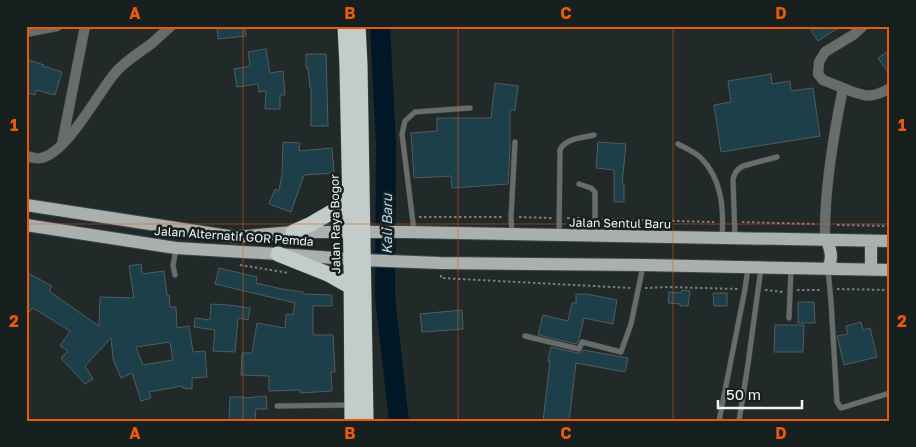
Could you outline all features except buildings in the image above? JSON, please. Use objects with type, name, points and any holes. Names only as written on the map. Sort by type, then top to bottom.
[{"type":"highway","name":"Jalan Raya Bogor","points":[[345,26],[349,202],[362,233]]},
{"type":"highway","name":"Jalan Raya Bogor","points":[[358,26],[361,260],[366,421]]},
{"type":"highway","points":[[293,232],[349,202]]},
{"type":"highway","points":[[278,254],[328,274],[351,288]]},
{"type":"highway","name":"Jalan Raya Bogor","points":[[352,421],[351,288],[361,260]]},
{"type":"main road","name":"Jalan Alternatif GOR Pemda","points":[[26,205],[234,237],[293,232],[362,233]]},
{"type":"main road","name":"Jalan Alternatif GOR Pemda","points":[[26,225],[176,248],[361,260]]},
{"type":"main road","name":"Jalan Sentul Baru","points":[[362,233],[890,241]]},
{"type":"main road","points":[[826,240],[831,250],[831,260],[828,269]]},
{"type":"main road","points":[[871,241],[871,270]]},
{"type":"main road","points":[[361,260],[440,263],[890,270]]},
{"type":"street","points":[[26,32],[57,26]]},
{"type":"street","points":[[62,144],[85,26]]},
{"type":"street","points":[[26,156],[40,158],[51,154],[74,132],[116,71],[171,26]]},
{"type":"street","points":[[863,26],[825,52],[819,62],[818,74],[823,80],[867,96],[879,94],[890,88]]},
{"type":"street","points":[[826,240],[827,189],[843,88]]},
{"type":"lane","points":[[410,233],[412,218],[402,134],[405,121],[415,112],[470,108]]},
{"type":"lane","points":[[559,236],[560,150],[568,141],[594,136]]},
{"type":"lane","points":[[512,235],[515,142]]},
{"type":"lane","points":[[678,144],[700,156],[716,180],[721,197],[723,222],[729,238]]},
{"type":"lane","points":[[729,238],[735,222],[734,174],[743,166],[777,157]]},
{"type":"lane","points":[[579,184],[591,188],[595,192],[595,236]]},
{"type":"lane","points":[[175,276],[173,266],[176,248]]},
{"type":"lane","points":[[526,336],[579,349],[582,342],[621,352],[631,324],[643,265]]},
{"type":"lane","points":[[718,421],[746,288],[754,268]]},
{"type":"lane","points":[[739,421],[759,289],[754,268]]},
{"type":"lane","points":[[788,318],[791,268]]},
{"type":"lane","points":[[828,269],[837,402],[841,408],[890,393]]},
{"type":"lane","points":[[277,406],[351,405]]},
{"type":"path","points":[[412,218],[512,217],[723,222]]},
{"type":"path","points":[[735,222],[890,226]]},
{"type":"path","points":[[440,263],[441,278],[639,288],[746,288]]},
{"type":"path","points":[[759,289],[781,292],[791,290],[890,290]]},
{"type":"waterway","name":"Kali Baru","points":[[380,26],[386,144],[385,297],[399,421]]}]
